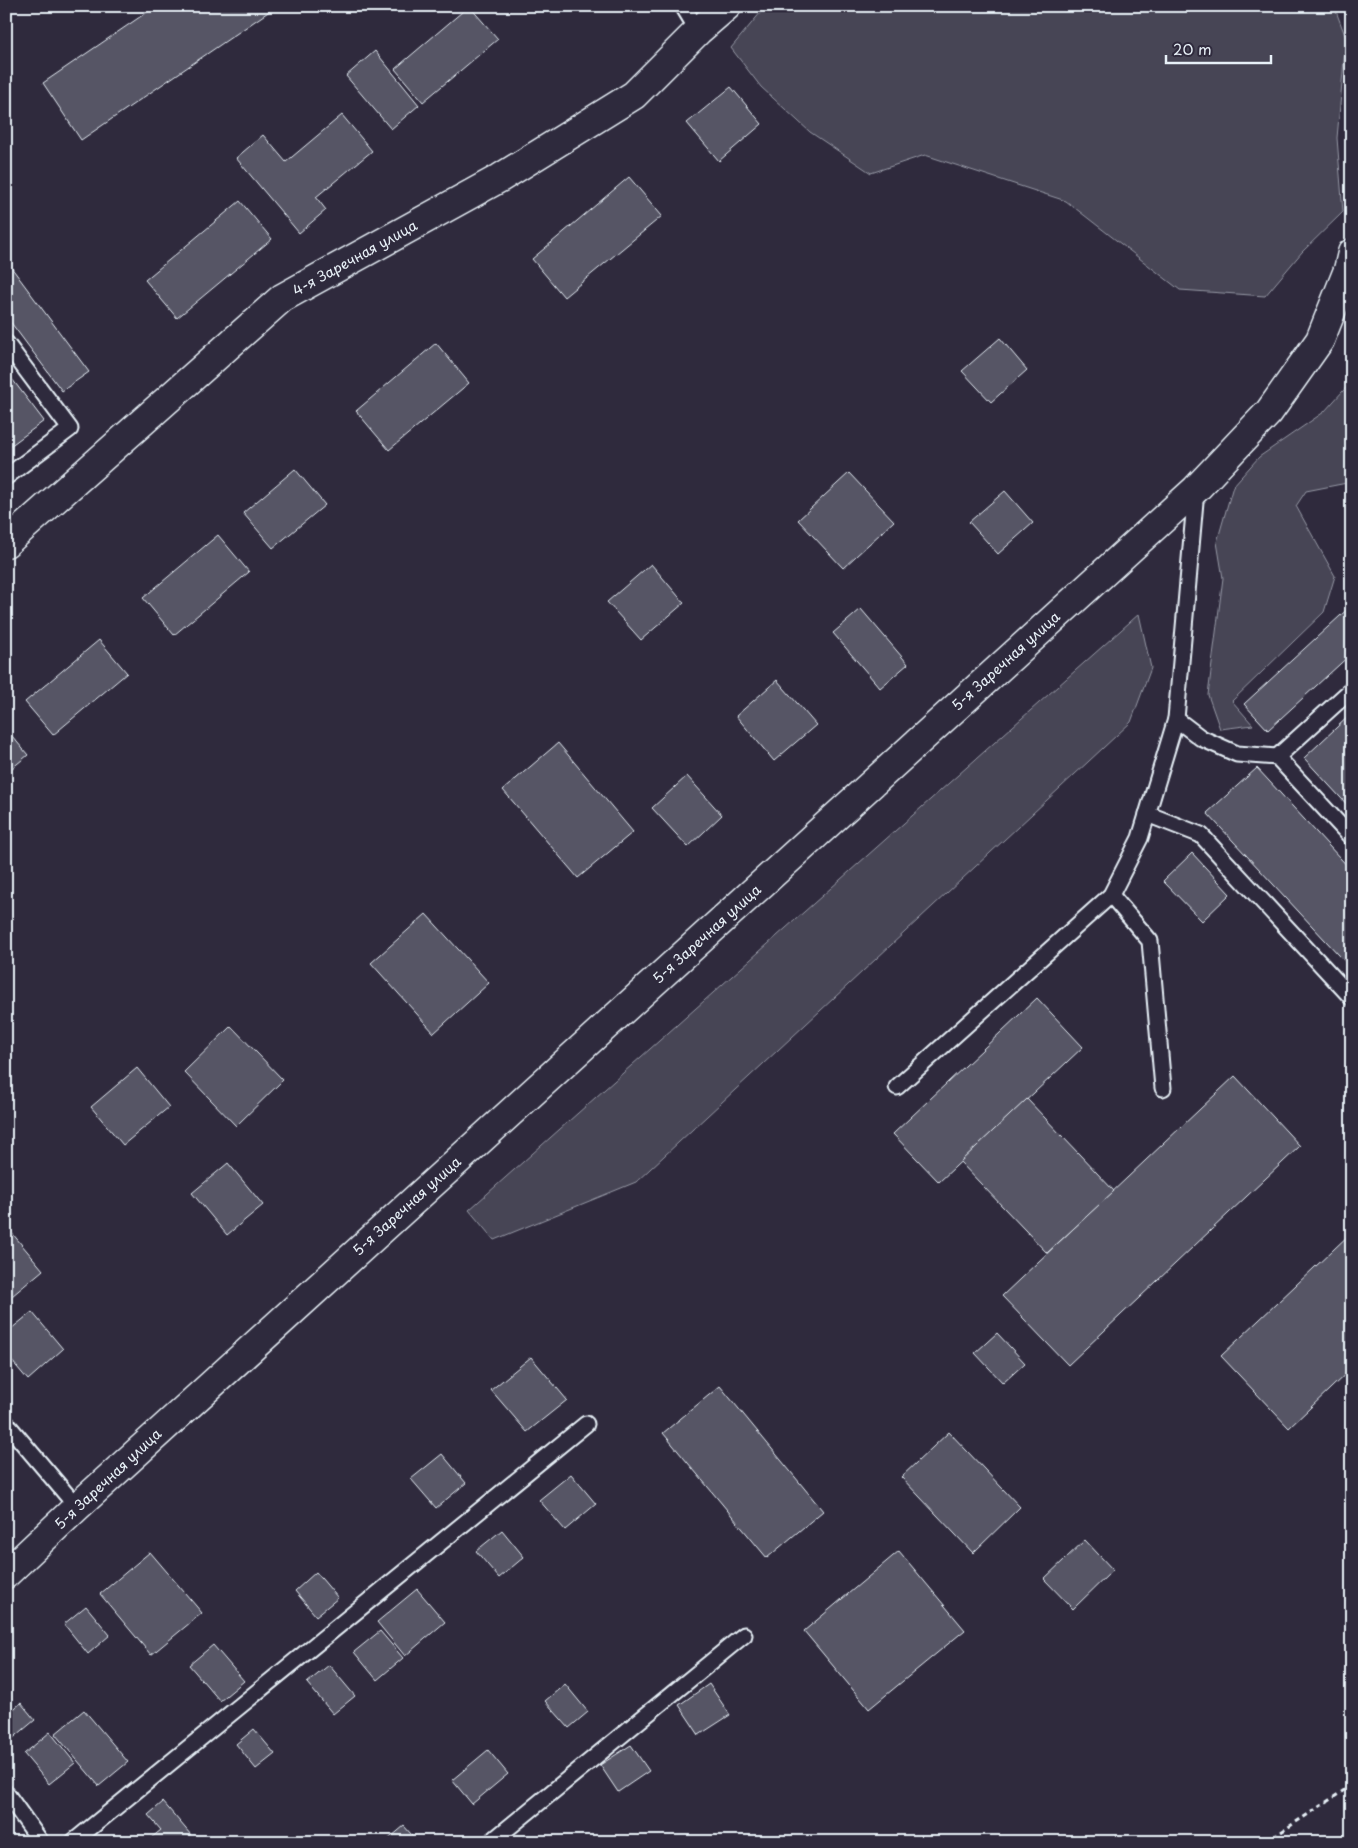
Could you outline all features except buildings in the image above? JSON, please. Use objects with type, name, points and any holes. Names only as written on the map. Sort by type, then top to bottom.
[{"type":"street","name":"4-я Заречная улица","points":[[6,543],[282,298],[500,178],[634,95],[698,31],[727,6]]},
{"type":"street","name":"5-я Заречная улица","points":[[6,1574],[77,1506],[1196,489],[1269,412],[1320,340],[1348,270],[1352,253]]},
{"type":"lane","points":[[683,6],[698,31]]},
{"type":"lane","points":[[6,343],[70,429],[6,477]]},
{"type":"lane","points":[[896,1087],[1110,895],[1140,838],[1176,719],[1196,489]]},
{"type":"lane","points":[[1277,757],[1352,689]]},
{"type":"lane","points":[[1176,719],[1201,738],[1238,754],[1277,757],[1352,838]]},
{"type":"lane","points":[[1147,814],[1201,835],[1352,998]]},
{"type":"lane","points":[[1110,895],[1150,941],[1163,1088]]},
{"type":"lane","points":[[6,1422],[77,1506]]},
{"type":"lane","points":[[73,1842],[586,1424]]},
{"type":"lane","points":[[491,1842],[744,1635]]},
{"type":"lane","points":[[6,1793],[41,1842]]},
{"type":"path","points":[[1266,1842],[1352,1785]]},
{"type":"shaded area","points":[[766,6],[1334,6],[1346,38],[1337,138],[1343,212],[1302,252],[1265,296],[1180,290],[1066,201],[925,155],[871,173],[810,132],[761,87],[731,48]]},
{"type":"shaded area","points":[[1352,381],[1352,482],[1306,491],[1296,506],[1335,576],[1324,612],[1232,701],[1253,725],[1220,729],[1208,695],[1223,578],[1217,542],[1233,486],[1259,457],[1324,412]]},
{"type":"shaded area","points":[[1139,614],[1151,668],[1131,722],[636,1182],[494,1240],[469,1210]]}]
